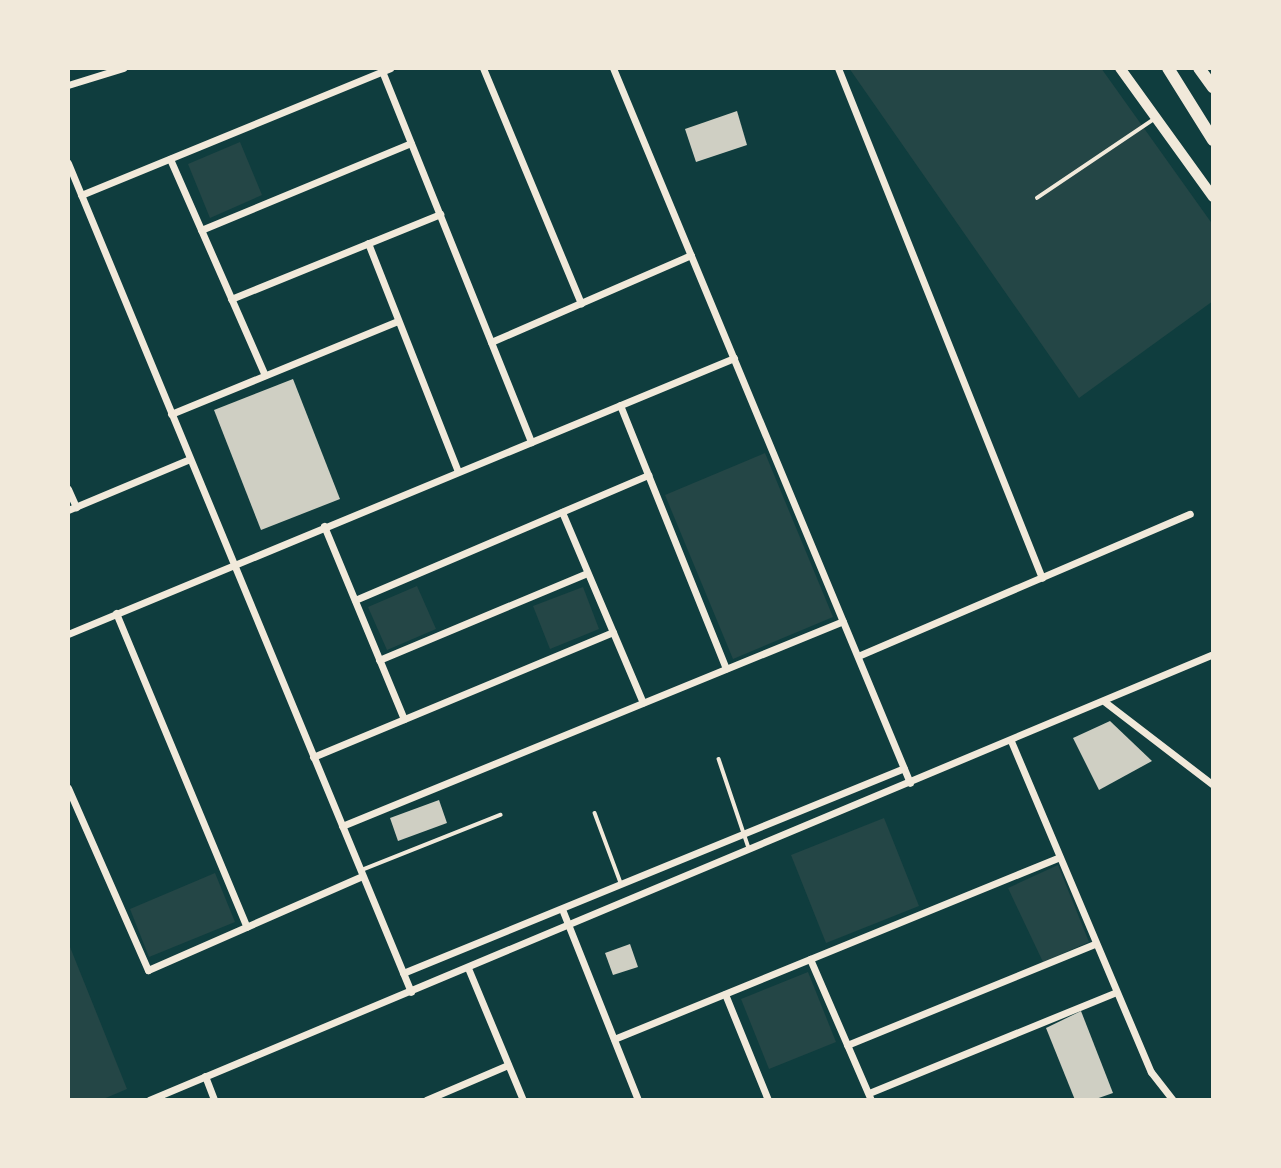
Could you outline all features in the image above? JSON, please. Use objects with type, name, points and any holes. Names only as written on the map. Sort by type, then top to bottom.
[{"type":"highway","points":[[1120,68],[1213,197]]},
{"type":"highway","points":[[1168,68],[1213,140]]},
{"type":"highway","points":[[1199,68],[1213,87]]},
{"type":"street","points":[[68,85],[123,68]]},
{"type":"street","points":[[483,68],[581,303]]},
{"type":"street","points":[[613,68],[910,783]]},
{"type":"street","points":[[838,68],[1042,578]]},
{"type":"street","points":[[81,195],[386,70],[411,144],[531,442]]},
{"type":"street","points":[[201,230],[411,144]]},
{"type":"street","points":[[170,159],[265,375]]},
{"type":"street","points":[[68,163],[411,992]]},
{"type":"street","points":[[231,299],[440,214]]},
{"type":"street","points":[[368,243],[458,471]]},
{"type":"street","points":[[491,342],[691,255]]},
{"type":"street","points":[[171,414],[398,321]]},
{"type":"street","points":[[68,634],[734,358]]},
{"type":"street","points":[[620,405],[726,669]]},
{"type":"street","points":[[68,489],[72,509],[190,458]]},
{"type":"street","points":[[355,600],[648,475]]},
{"type":"street","points":[[562,512],[643,703]]},
{"type":"street","points":[[858,656],[1190,514]]},
{"type":"street","points":[[324,526],[404,719]]},
{"type":"street","points":[[380,660],[587,573]]},
{"type":"street","points":[[116,614],[247,926]]},
{"type":"street","points":[[342,826],[843,621]]},
{"type":"street","points":[[313,757],[612,632]]},
{"type":"street","points":[[149,1100],[569,927],[1213,654]]},
{"type":"street","points":[[1105,702],[1213,785]]},
{"type":"street","points":[[1010,741],[1116,992],[1157,1082],[1173,1100]]},
{"type":"street","points":[[403,974],[904,768]]},
{"type":"street","points":[[68,788],[144,968],[247,926],[361,873]]},
{"type":"street","points":[[614,1039],[1059,858]]},
{"type":"street","points":[[562,909],[638,1100]]},
{"type":"street","points":[[847,1045],[1095,944]]},
{"type":"street","points":[[810,959],[870,1096],[1116,992]]},
{"type":"street","points":[[468,968],[523,1100]]},
{"type":"street","points":[[725,994],[768,1100]]},
{"type":"street","points":[[426,1100],[438,1098],[508,1065]]},
{"type":"street","points":[[205,1076],[214,1100]]},
{"type":"lane","points":[[1037,198],[1156,118]]},
{"type":"lane","points":[[719,759],[750,850]]},
{"type":"lane","points":[[595,813],[622,885]]},
{"type":"lane","points":[[361,873],[500,815]]},
{"type":"shaded area","points":[[849,68],[1101,68],[1213,225],[1213,301],[1079,398]]},
{"type":"shaded area","points":[[240,142],[262,195],[210,218],[188,164]]},
{"type":"shaded area","points":[[765,453],[833,617],[733,659],[665,495]]},
{"type":"shaded area","points":[[417,586],[436,629],[387,650],[368,607]]},
{"type":"shaded area","points":[[583,587],[599,629],[550,649],[533,606]]},
{"type":"shaded area","points":[[884,818],[919,906],[826,943],[791,855]]},
{"type":"shaded area","points":[[1058,865],[1089,942],[1043,962],[1008,888]]},
{"type":"shaded area","points":[[215,873],[235,922],[149,957],[130,909]]},
{"type":"shaded area","points":[[68,942],[127,1089],[101,1100],[68,1100]]},
{"type":"shaded area","points":[[808,972],[836,1042],[769,1069],[741,999]]},
{"type":"building","points":[[737,111],[747,145],[696,162],[685,129]]},
{"type":"building","points":[[293,379],[340,499],[261,530],[214,410]]},
{"type":"building","points":[[1110,721],[1152,761],[1099,790],[1073,738]]},
{"type":"building","points":[[439,800],[447,823],[398,841],[390,818]]},
{"type":"building","points":[[630,944],[638,967],[613,975],[605,953]]},
{"type":"building","points":[[1081,1011],[1113,1093],[1093,1100],[1075,1100],[1046,1028]]}]
